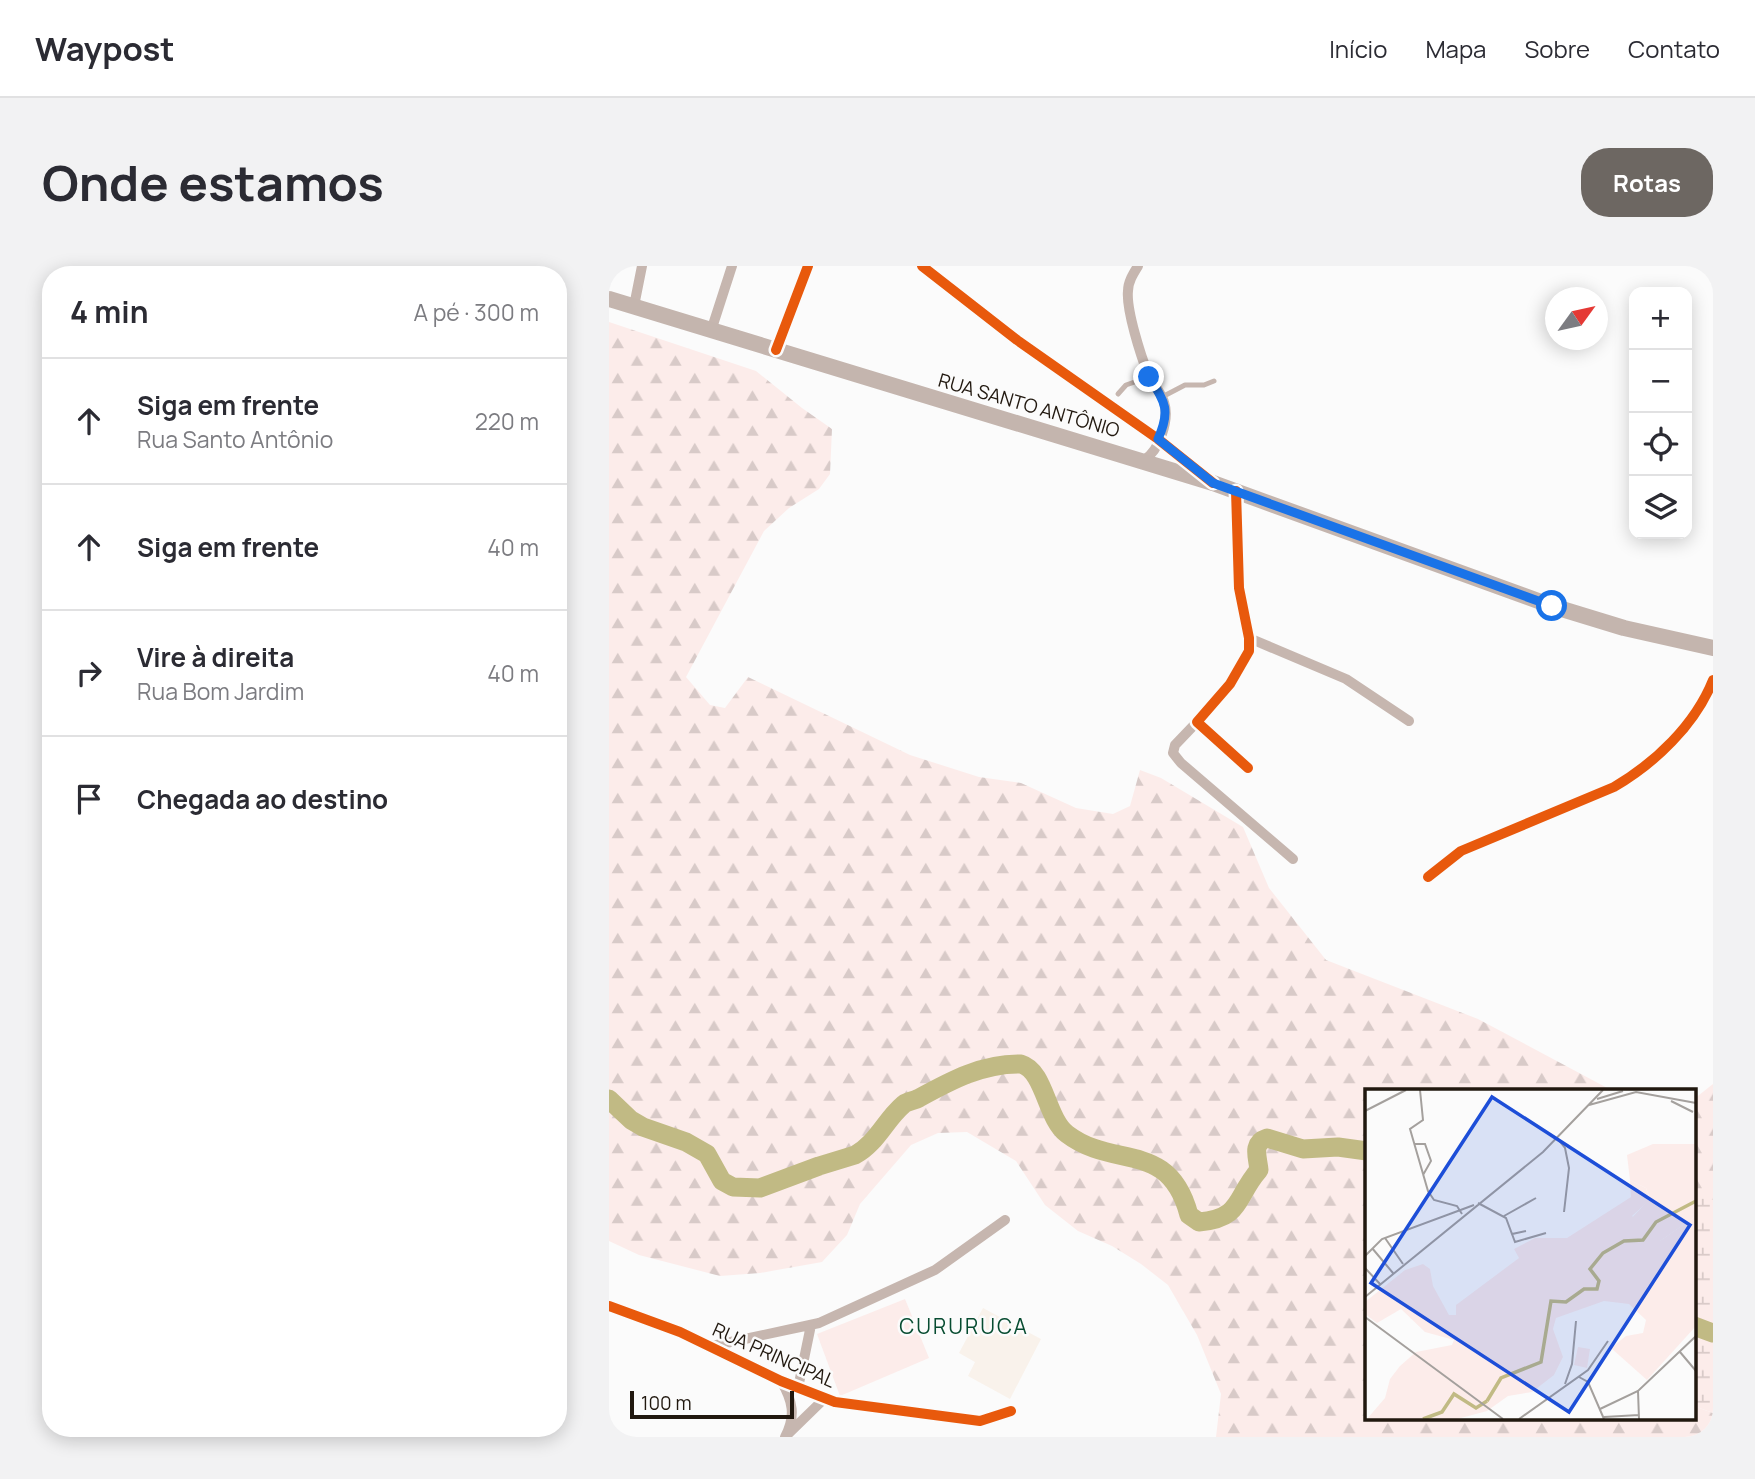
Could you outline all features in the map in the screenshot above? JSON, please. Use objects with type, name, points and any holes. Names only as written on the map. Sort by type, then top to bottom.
[{"type":"main road","name":"RUA SANTO ANTÔNIO","points":[[609,299],[1144,460],[1552,606],[1624,628],[1713,649]]},
{"type":"street","points":[[634,306],[642,266]]},
{"type":"street","points":[[711,331],[732,266]]},
{"type":"street","points":[[776,350],[808,266]]},
{"type":"street","points":[[922,266],[1017,340],[1158,439],[1213,483]]},
{"type":"street","points":[[1137,266],[1130,282],[1128,304],[1149,377],[1162,397],[1166,414],[1151,454],[1144,460]]},
{"type":"street","points":[[1236,491],[1239,588],[1249,638],[1248,650],[1230,684],[1175,745],[1173,753],[1293,859]]},
{"type":"street","points":[[1249,638],[1346,679],[1409,721]]},
{"type":"street","points":[[1429,877],[1461,851],[1627,780],[1682,730],[1699,709],[1713,680]]},
{"type":"street","points":[[1197,722],[1248,768]]},
{"type":"street","points":[[712,1346],[811,1325],[915,1281],[1005,1220]]},
{"type":"street","name":"RUA PRINCIPAL","points":[[609,1306],[680,1332],[781,1381],[850,1405],[980,1421],[1011,1411]]},
{"type":"street","points":[[799,1388],[811,1325]]},
{"type":"street","points":[[781,1381],[793,1405],[793,1416],[786,1436]]},
{"type":"street","points":[[786,1436],[825,1398]]},
{"type":"lane","points":[[1118,394],[1126,385],[1149,377]]},
{"type":"lane","points":[[1162,397],[1185,385],[1214,382]]},
{"type":"shaded area","points":[[983,1308],[1041,1339],[1010,1399],[968,1376],[975,1362],[959,1353]]},
{"type":"green space","points":[[609,322],[756,371],[832,429],[830,474],[819,489],[789,508],[764,531],[686,677],[710,705],[725,708],[748,677],[910,755],[979,777],[1021,783],[1076,808],[1113,814],[1130,806],[1140,770],[1161,778],[1243,827],[1269,888],[1326,960],[1478,1019],[1609,1089],[1365,1089],[1365,1420],[1695,1420],[1695,1406],[1713,1413],[1713,1437],[1216,1437],[1221,1394],[1197,1335],[1168,1285],[1112,1246],[1078,1231],[1045,1205],[1016,1161],[967,1132],[938,1133],[911,1145],[860,1204],[847,1235],[822,1262],[760,1273],[720,1276],[639,1255],[609,1241]]},
{"type":"green space","points":[[1713,1084],[1713,1201],[1695,1197],[1695,1098]]},
{"type":"green space","points":[[1695,1197],[1713,1200],[1713,1413],[1695,1406]]},
{"type":"green space","points":[[905,1299],[929,1358],[840,1396],[817,1334]]},
{"type":"waterway","points":[[609,1099],[631,1120],[643,1127],[686,1142],[707,1154],[722,1181],[733,1187],[760,1188],[855,1155],[869,1144],[904,1104],[980,1070],[1021,1064],[1029,1068],[1041,1085],[1054,1117],[1067,1134],[1085,1145],[1154,1165],[1168,1175],[1180,1191],[1189,1215],[1199,1222],[1224,1216],[1237,1205],[1259,1170],[1257,1147],[1262,1140],[1267,1138],[1303,1149],[1338,1147],[1365,1151]]},
{"type":"waterway","points":[[1695,1326],[1713,1333]]},
{"type":"cycle path","points":[[776,350],[808,266]]},
{"type":"cycle path","points":[[922,266],[1017,340],[1158,439],[1213,483]]},
{"type":"cycle path","points":[[1236,491],[1239,588],[1249,651],[1230,684],[1197,722],[1248,768]]},
{"type":"cycle path","points":[[1428,877],[1461,851],[1614,787],[1629,777],[1659,754],[1685,727],[1713,680]]},
{"type":"cycle path","points":[[609,1306],[680,1332],[781,1381],[835,1402],[980,1421],[1011,1411]]},
{"type":"district","name":"CURURUCA","points":[[964,1326]]},
{"type":"route","points":[[1149,377],[1162,397],[1166,414],[1158,439],[1213,483],[1552,606]]}]
